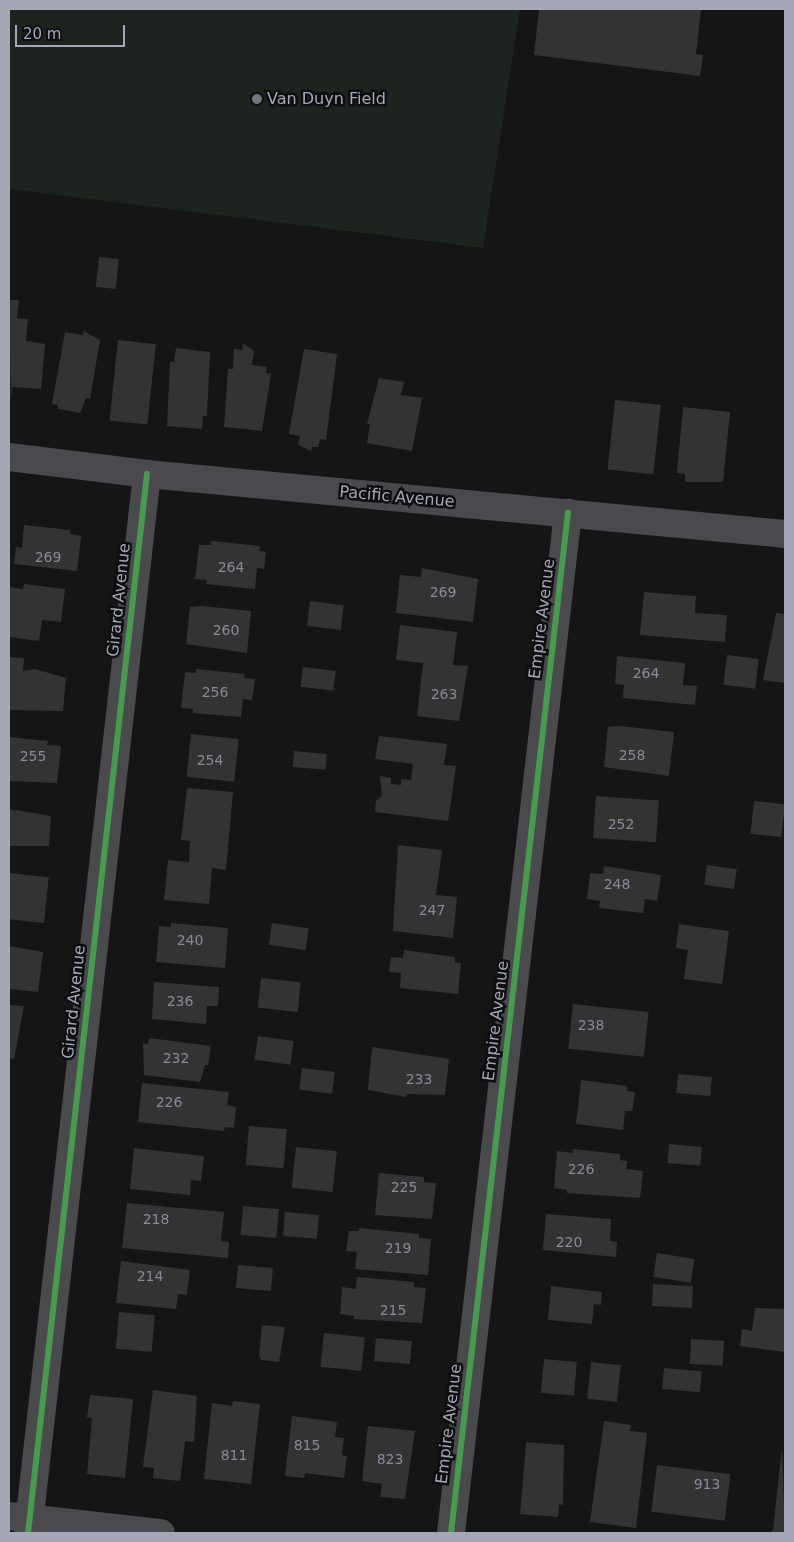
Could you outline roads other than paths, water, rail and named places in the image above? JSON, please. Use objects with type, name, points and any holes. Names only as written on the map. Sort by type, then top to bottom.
[{"type":"street","name":"Pacific Avenue","points":[[9,457],[147,474],[785,534]]},
{"type":"street","name":"Girard Avenue","points":[[22,1522],[147,474]]},
{"type":"street","name":"Empire Avenue","points":[[451,1533],[568,513]]},
{"type":"street","points":[[22,1522],[161,1533]]},
{"type":"place","name":"Van Duyn Field","points":[[257,99]]}]
